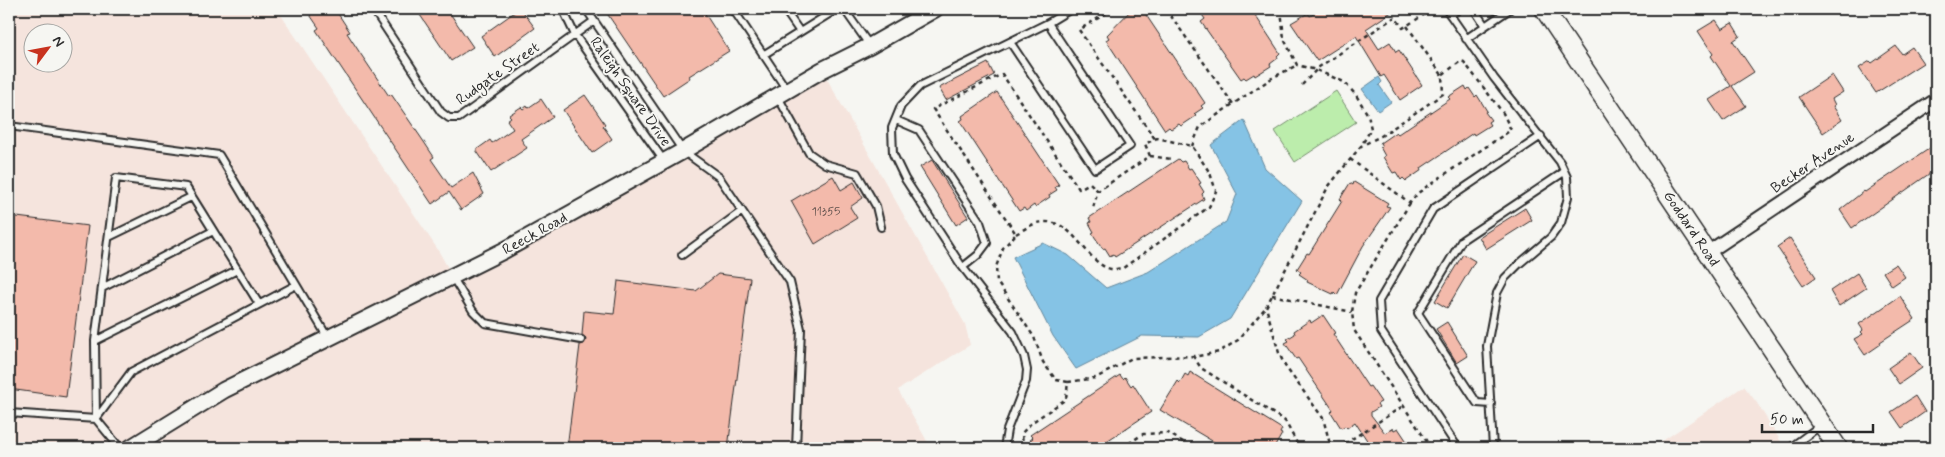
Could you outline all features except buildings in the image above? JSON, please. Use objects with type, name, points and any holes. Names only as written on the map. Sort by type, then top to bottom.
[{"type":"main road","name":"Goddard Road","points":[[1544,9],[1838,448]]},
{"type":"street","name":"Reeck Road","points":[[130,448],[224,390],[453,278],[683,151],[822,70],[870,46],[935,9]]},
{"type":"street","name":"Becker Avenue","points":[[1707,253],[1936,100]]},
{"type":"lane","name":"Rudgate Street","points":[[373,9],[441,112],[449,118],[459,118],[594,21]]},
{"type":"lane","name":"Raleigh Square Drive","points":[[565,9],[565,14],[575,35],[664,161]]},
{"type":"lane","name":"Raleigh Square Drive","points":[[586,9],[683,151],[719,177],[790,282],[801,329],[796,448]]},
{"type":"lane","points":[[733,9],[764,55],[809,153],[825,164],[857,173],[876,206],[881,227]]},
{"type":"lane","points":[[784,9],[800,32]]},
{"type":"lane","points":[[764,55],[837,9]]},
{"type":"lane","points":[[844,9],[870,46]]},
{"type":"lane","points":[[1004,448],[1007,430],[1026,381],[1027,370],[1024,356],[1013,332],[963,267],[905,180],[893,154],[892,128],[901,106],[920,86],[1048,23],[1071,9]]},
{"type":"lane","points":[[1459,9],[1448,12],[1494,78],[1560,162],[1567,177],[1568,197],[1561,223],[1550,237],[1518,264],[1505,278],[1497,293],[1487,346],[1493,448]]},
{"type":"lane","points":[[1474,9],[1485,26]]},
{"type":"lane","points":[[1466,39],[1510,9]]},
{"type":"lane","points":[[1010,42],[1095,169],[1130,146],[1048,23]]},
{"type":"lane","points":[[896,120],[919,130],[980,222],[987,243],[978,255],[963,267]]},
{"type":"lane","points":[[9,126],[219,155],[328,338]]},
{"type":"lane","points":[[1458,448],[1381,331],[1380,301],[1433,210],[1541,136]]},
{"type":"lane","points":[[1491,404],[1477,403],[1418,313],[1462,240],[1564,172]]},
{"type":"lane","points":[[120,448],[96,419],[95,341],[116,178],[186,188],[258,304]]},
{"type":"lane","points":[[108,237],[192,197]]},
{"type":"lane","points":[[682,255],[742,211]]},
{"type":"lane","points":[[102,288],[213,231]]},
{"type":"lane","points":[[95,341],[237,270]]},
{"type":"lane","points":[[453,278],[473,311],[484,322],[581,340]]},
{"type":"lane","points":[[96,419],[131,372],[296,285]]},
{"type":"lane","points":[[9,413],[96,419]]},
{"type":"lane","points":[[1790,448],[1822,425]]},
{"type":"path","points":[[1113,9],[1079,30],[1154,139]]},
{"type":"path","points":[[1166,9],[1233,104]]},
{"type":"path","points":[[1281,9],[1284,39],[1297,65]]},
{"type":"path","points":[[1302,85],[1316,70],[1395,17],[1403,28],[1430,11],[1429,9]]},
{"type":"path","points":[[1361,146],[1381,136],[1443,94],[1442,75],[1407,26]]},
{"type":"path","points":[[1350,159],[1410,203],[1426,187],[1512,130],[1503,113],[1464,62],[1461,61],[1442,75]]},
{"type":"path","points":[[1150,156],[1145,144],[1157,138],[1192,146],[1210,173],[1216,191],[1209,207],[1123,268],[1111,269],[1099,263],[1076,237],[1060,226],[1045,222],[1035,223],[1016,234],[1003,248],[996,268],[997,282],[1034,337],[1043,362],[1056,380],[1068,382],[1096,378],[1132,358],[1193,356],[1219,352],[1238,340],[1266,307],[1328,187],[1361,146],[1370,129],[1368,115],[1356,95],[1344,82],[1316,70],[1297,65],[1272,78],[1200,127],[1192,146]]},
{"type":"path","points":[[1016,234],[933,109],[1002,74],[1080,189],[1090,183],[1098,191]]},
{"type":"path","points":[[1093,208],[1098,191],[1150,156],[1171,159]]},
{"type":"path","points":[[1272,295],[1352,312]]},
{"type":"path","points":[[1266,307],[1279,353],[1322,418],[1331,448]]},
{"type":"path","points":[[1193,356],[1201,368],[1286,421],[1298,447],[1309,448]]},
{"type":"path","points":[[1023,448],[1022,433],[1031,423],[1066,399],[1068,382]]},
{"type":"path","points":[[1338,448],[1403,406]]},
{"type":"path","points":[[1122,448],[1143,434],[1168,433],[1193,448]]},
{"type":"shaded area","points":[[9,9],[277,9],[438,250],[453,277],[822,70],[965,324],[970,345],[898,390],[931,448],[75,448],[9,441]]},
{"type":"shaded area","points":[[1744,386],[1785,448],[1652,448]]},
{"type":"green space","points":[[1336,91],[1356,122],[1295,162],[1275,131]]},
{"type":"water","points":[[1379,77],[1382,82],[1379,85],[1391,102],[1378,111],[1362,89]]},
{"type":"water","points":[[1244,120],[1265,168],[1302,201],[1230,319],[1199,337],[1142,336],[1076,369],[1053,336],[1013,257],[1043,243],[1068,255],[1106,288],[1148,272],[1226,222],[1237,194],[1211,145]]}]
